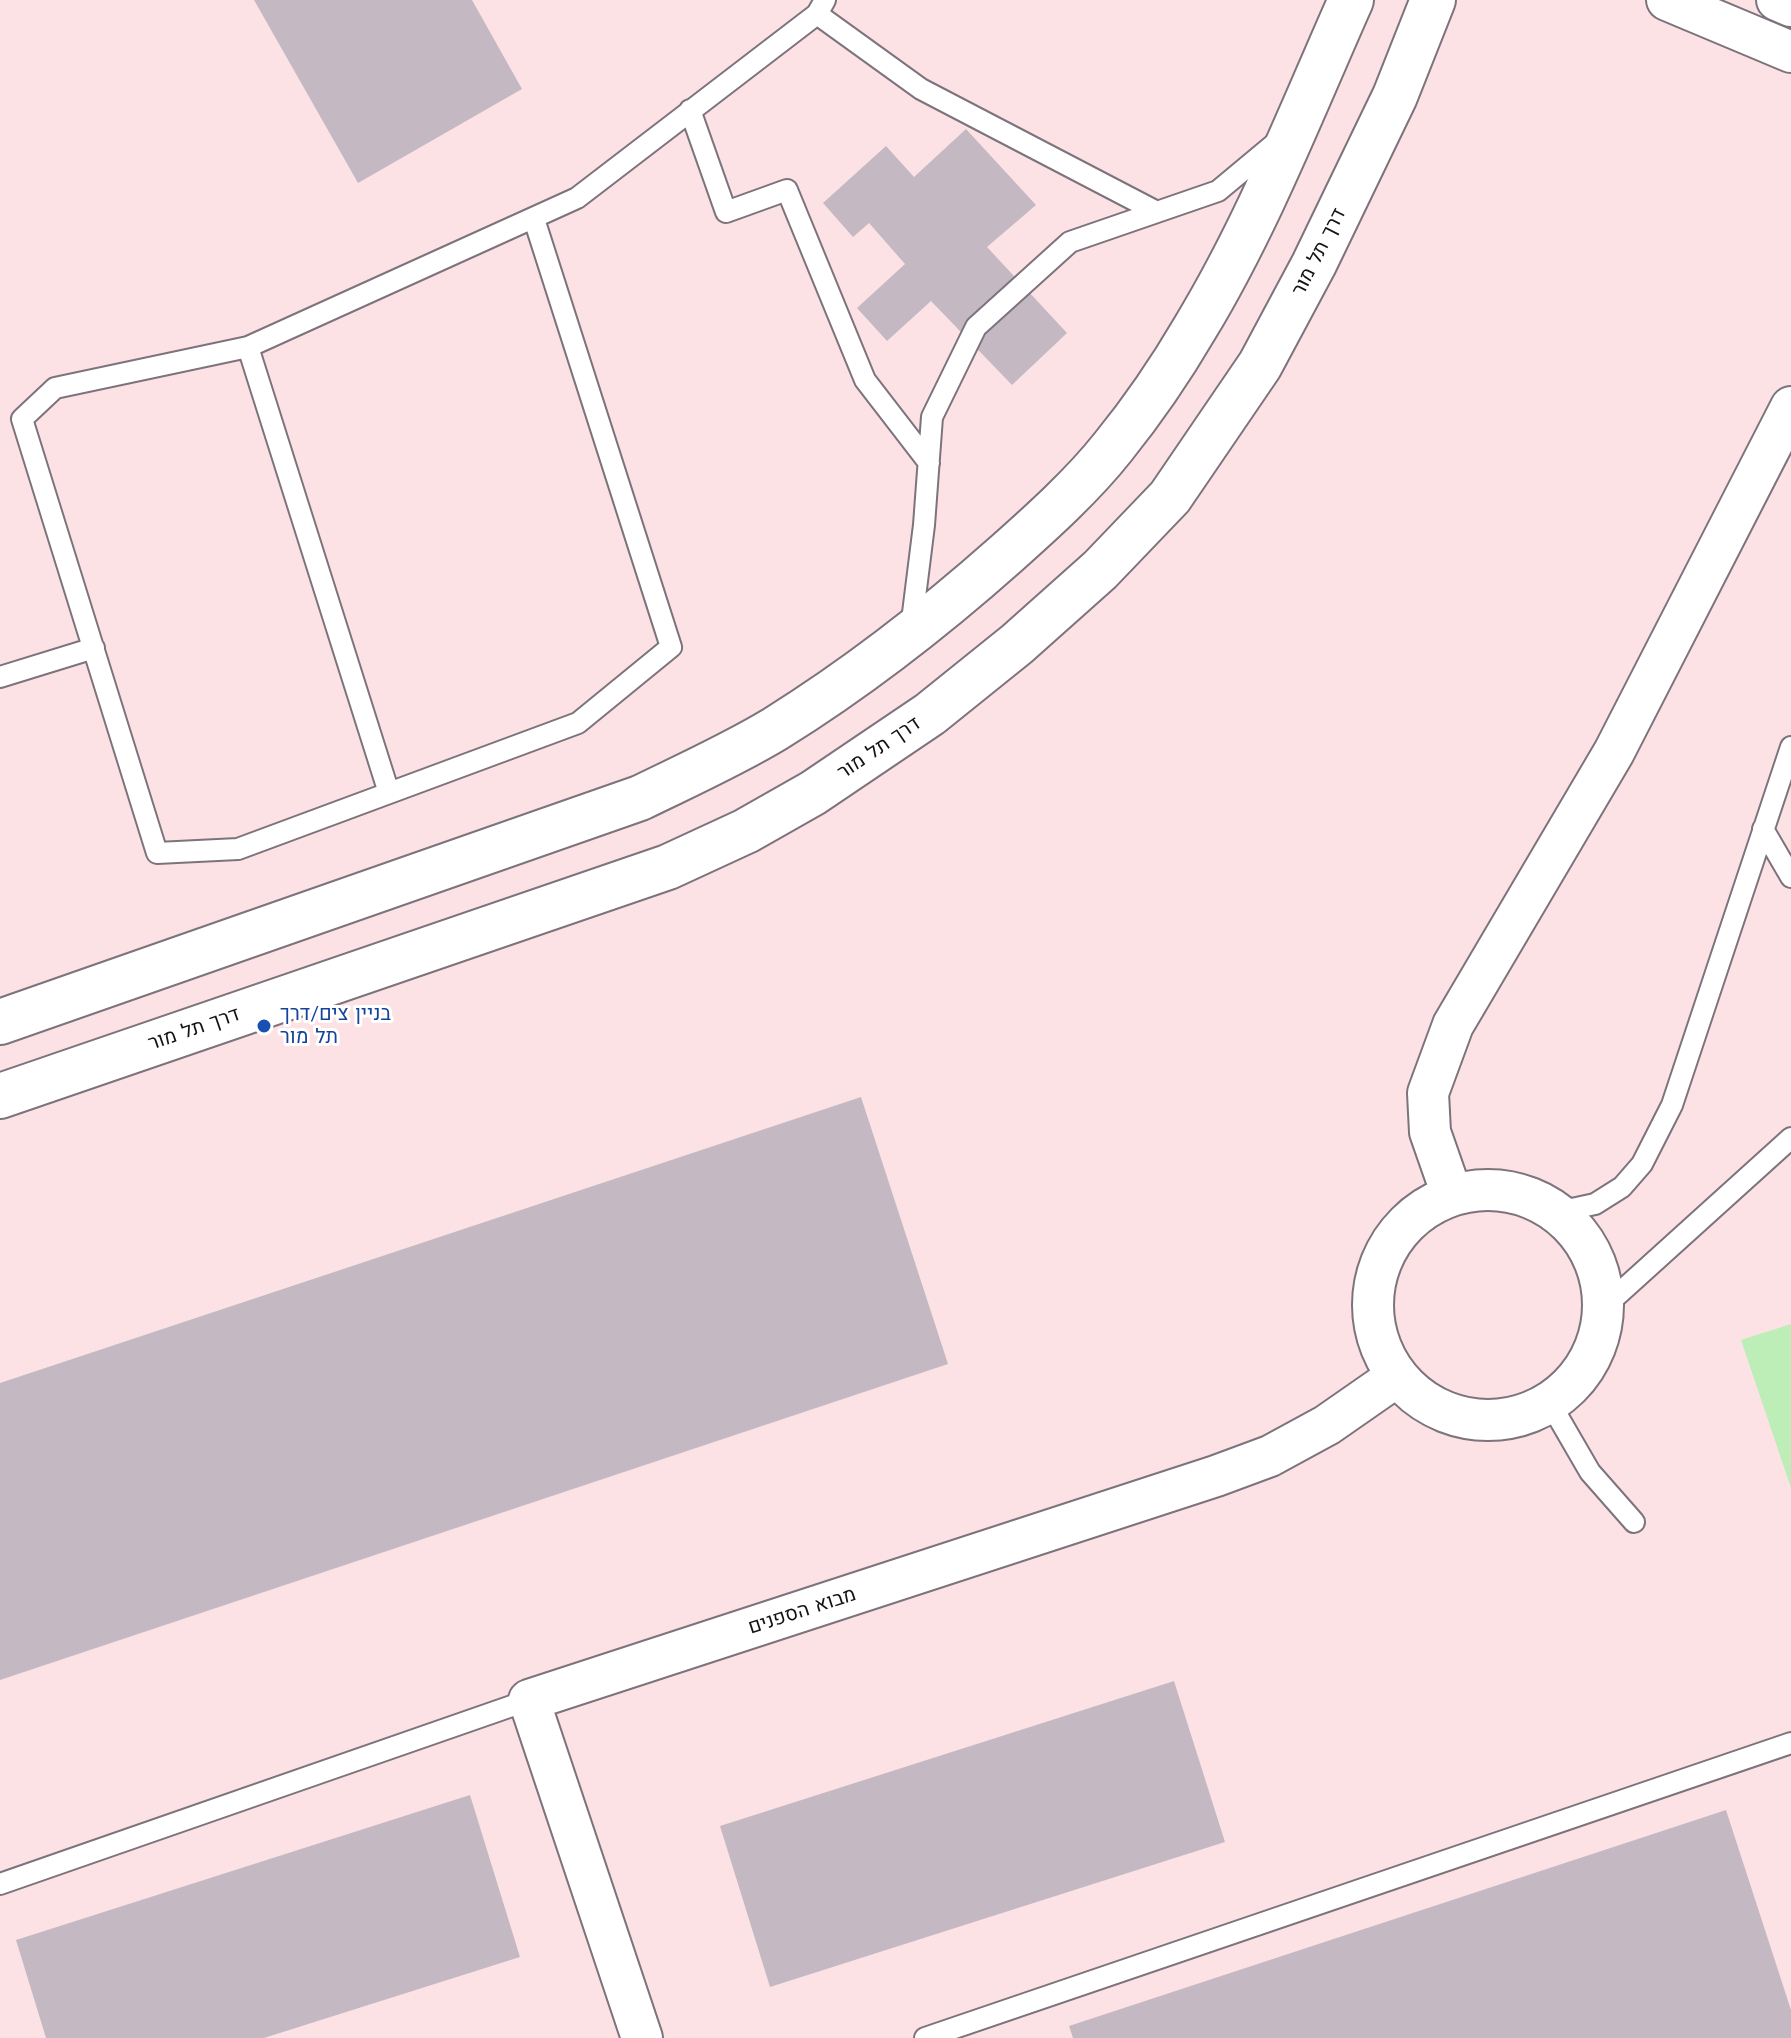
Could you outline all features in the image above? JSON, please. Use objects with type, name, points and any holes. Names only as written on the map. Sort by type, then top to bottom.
[{"type":"street","points":[[1667,0],[1791,52]]},
{"type":"street","points":[[1777,0],[1791,6]]},
{"type":"street","name":"דרך תל מור","points":[[2,1087],[668,867],[746,831],[813,793],[930,714],[1017,644],[1100,570],[1170,497],[1260,365],[1314,264],[1437,6]]},
{"type":"street","points":[[0,1022],[640,798],[712,764],[774,729],[886,653],[969,587],[1048,517],[1112,449],[1152,393],[1196,327],[1248,231],[1345,7]]},
{"type":"street","points":[[1452,1195],[1430,1132],[1428,1093],[1453,1025],[1614,752],[1791,407]]},
{"type":"street","points":[[1489,1189],[1525,1195],[1558,1212],[1583,1239],[1598,1271],[1604,1307],[1599,1335],[1589,1361],[1572,1384],[1550,1403],[1519,1417],[1485,1421],[1451,1415],[1421,1400],[1396,1377],[1378,1345],[1371,1308],[1377,1271],[1393,1239],[1419,1212],[1452,1195],[1489,1189]]},
{"type":"street","name":"מבוא הספנים","points":[[529,1700],[1270,1456],[1327,1425],[1396,1377]]},
{"type":"street","points":[[529,1700],[642,2038]]},
{"type":"lane","points":[[534,219],[671,647],[578,723],[238,849],[157,853],[22,419],[55,388],[248,347],[577,198],[821,7],[921,89],[1157,212]]},
{"type":"lane","points":[[690,110],[726,212],[787,190],[865,380],[929,463]]},
{"type":"lane","points":[[910,633],[924,525],[932,417],[976,327],[1070,242],[1218,191],[1294,128]]},
{"type":"lane","points":[[248,347],[389,793]]},
{"type":"lane","points":[[0,677],[94,648]]},
{"type":"lane","points":[[1558,1212],[1595,1204],[1622,1187],[1642,1164],[1672,1105],[1791,747]]},
{"type":"lane","points":[[1763,829],[1791,877]]},
{"type":"lane","points":[[1604,1307],[1791,1138]]},
{"type":"lane","points":[[1550,1403],[1590,1472],[1634,1522]]},
{"type":"lane","points":[[0,1884],[529,1700]]},
{"type":"lane","points":[[925,2038],[1791,1743]]},
{"type":"shaded area","points":[[0,0],[1791,0],[1791,2038],[0,2038]]},
{"type":"green space","points":[[1791,1324],[1791,1488],[1741,1340]]},
{"type":"building","points":[[254,0],[472,0],[522,89],[358,183]]},
{"type":"building","points":[[966,129],[1036,205],[987,247],[1067,333],[1012,385],[931,301],[887,341],[857,308],[905,264],[869,223],[853,237],[823,203],[886,146],[914,177]]},
{"type":"building","points":[[861,1097],[948,1364],[0,1680],[0,1383]]},
{"type":"building","points":[[1174,1681],[1225,1842],[770,1987],[720,1826]]},
{"type":"building","points":[[470,1795],[520,1957],[264,2038],[46,2038],[16,1940]]},
{"type":"building","points":[[1726,1810],[1791,2010],[1791,2038],[1073,2038],[1069,2026]]},
{"type":"place","name":"בניין צים/דרך תל מור","points":[[264,1026]]}]
